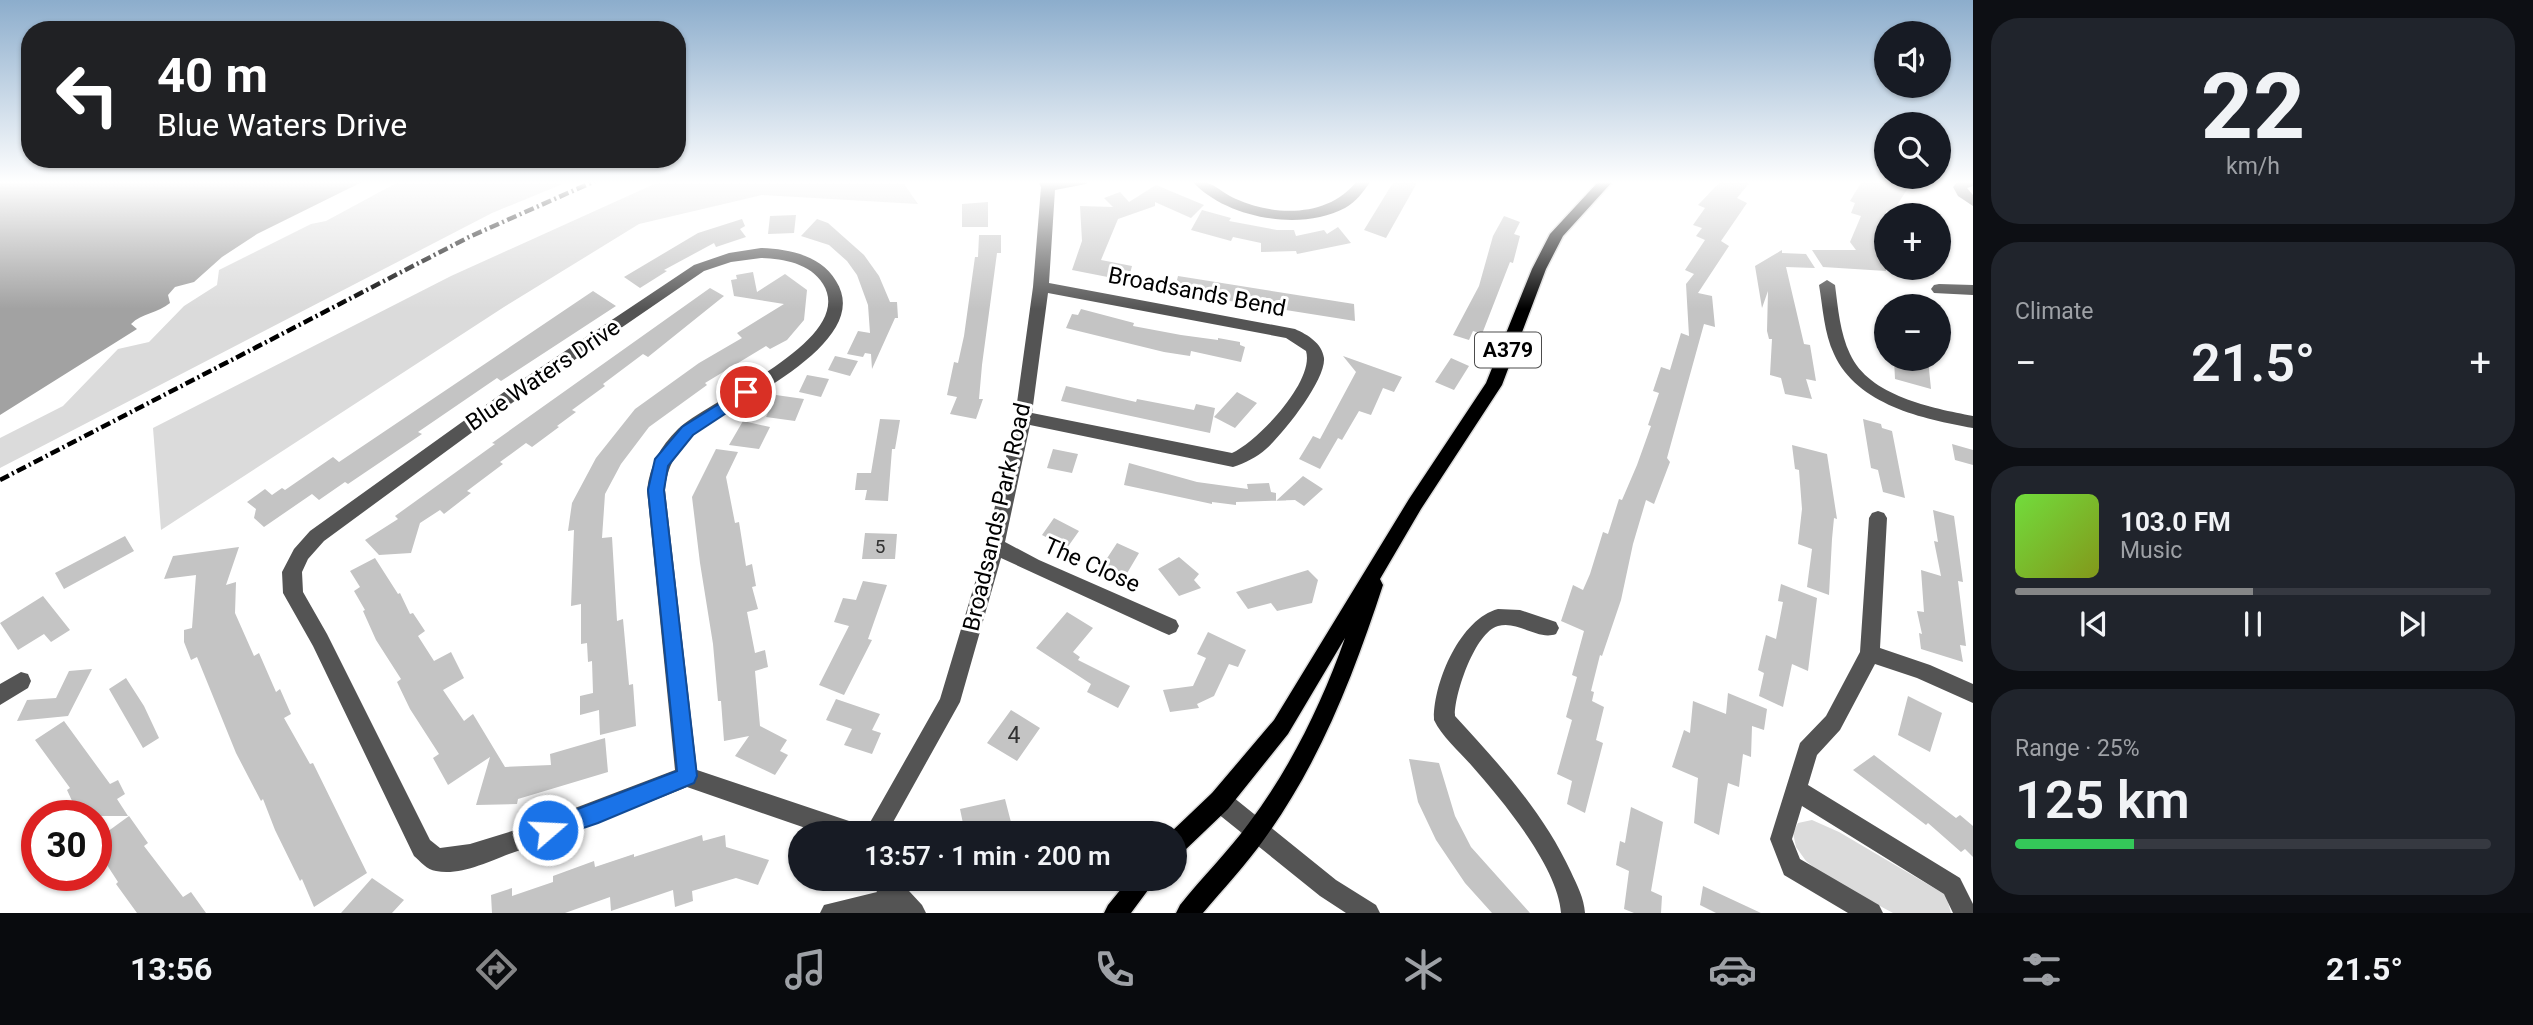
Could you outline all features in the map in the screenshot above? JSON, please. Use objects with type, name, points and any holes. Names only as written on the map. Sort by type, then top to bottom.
[{"type":"main road","name":"A379","points":[[1187,833],[1220,801],[1281,727],[1381,559],[1493,385],[1539,269],[1557,234],[1567,224]]},
{"type":"main road","name":"A379","points":[[1188,913],[1256,832],[1310,747],[1353,650],[1381,559]]},
{"type":"main road","points":[[1116,913],[1135,891]]},
{"type":"street","name":"Broadsands Park Road","points":[[883,821],[950,702],[995,546],[1023,417],[1041,287],[1044,224]]},
{"type":"street","name":"Blue Waters Drive","points":[[757,253],[798,258],[828,277],[836,292],[836,309],[829,331],[786,366],[688,431],[661,464],[656,490],[687,776],[598,813],[510,843],[455,860],[436,860],[422,848],[320,640],[293,593],[292,572],[300,554],[317,536],[371,494],[699,268],[723,259],[757,253]]},
{"type":"street","points":[[1827,285],[1839,343],[1847,365],[1869,385],[1888,397],[1913,408],[1973,422]]},
{"type":"street","name":"Broadsands Bend","points":[[1023,417],[1233,460],[1251,454],[1263,443],[1309,380],[1318,363],[1313,348],[1302,338],[1289,333],[1041,287]]},
{"type":"street","points":[[1939,289],[1973,290]]},
{"type":"street","points":[[1871,913],[1792,867],[1781,839],[1808,750],[1833,723],[1870,653],[1878,518]]},
{"type":"street","name":"The Close","points":[[995,546],[1032,566],[1169,626]]},
{"type":"street","points":[[1549,628],[1506,616],[1489,619],[1479,629],[1454,672],[1444,703],[1445,720],[1533,822],[1557,867],[1573,905],[1573,913]]},
{"type":"street","points":[[1870,653],[1923,671],[1973,694]]},
{"type":"street","points":[[0,696],[21,681]]},
{"type":"street","points":[[687,776],[709,786],[817,821]]},
{"type":"street","points":[[1797,790],[1952,886],[1965,913]]},
{"type":"street","points":[[1220,801],[1328,888],[1368,913]]},
{"type":"street","points":[[892,891],[906,906]]},
{"type":"street","points":[[832,913],[906,906]]},
{"type":"shaded area","points":[[0,224],[278,224],[222,257],[194,282],[175,287],[168,295],[170,303],[131,324],[137,329],[0,415]]},
{"type":"shaded area","points":[[311,224],[472,224],[0,468],[0,438],[63,406],[118,349],[149,342],[184,306],[217,285],[219,270]]},
{"type":"shaded area","points":[[567,224],[641,224],[504,307],[161,530],[153,428],[451,276]]},
{"type":"shaded area","points":[[1812,820],[1839,832],[1946,895],[1951,913],[1893,913],[1826,877],[1806,861],[1796,847],[1793,833],[1798,823]]},
{"type":"building","points":[[728,224],[744,224],[745,226],[740,229],[746,237],[716,247],[714,243],[664,270],[667,271],[640,288],[624,277],[698,233]]},
{"type":"building","points":[[769,224],[795,224],[794,233],[768,234]]},
{"type":"building","points":[[813,224],[829,224],[864,255],[879,276],[890,302],[897,302],[898,318],[895,318],[872,369],[871,354],[865,353],[863,357],[847,354],[858,331],[870,333],[868,305],[857,275],[847,261],[829,245],[801,236]]},
{"type":"building","points":[[962,224],[988,224],[988,227],[962,227]]},
{"type":"building","points":[[1081,224],[1116,224],[1101,260],[1132,266],[1128,281],[1072,270],[1082,241]]},
{"type":"building","points":[[1195,224],[1243,224],[1277,230],[1294,230],[1296,236],[1324,230],[1327,234],[1338,227],[1351,243],[1297,254],[1296,251],[1261,252],[1261,243],[1233,237],[1231,241],[1191,230]]},
{"type":"building","points":[[1368,224],[1394,224],[1386,238],[1364,230]]},
{"type":"building","points":[[1500,224],[1519,224],[1514,234],[1520,236],[1513,263],[1510,262],[1482,334],[1473,331],[1469,340],[1453,335],[1479,286],[1493,236]]},
{"type":"building","points":[[1733,224],[1721,241],[1729,246],[1698,293],[1712,296],[1715,327],[1704,324],[1667,458],[1670,462],[1654,504],[1646,500],[1621,600],[1602,656],[1600,655],[1591,691],[1594,692],[1592,701],[1604,707],[1596,740],[1603,743],[1585,813],[1567,804],[1572,781],[1557,774],[1572,720],[1566,717],[1577,677],[1572,675],[1584,631],[1561,621],[1573,585],[1583,590],[1603,532],[1608,534],[1619,499],[1622,500],[1637,465],[1651,426],[1648,425],[1659,393],[1653,391],[1661,367],[1670,370],[1681,333],[1689,336],[1686,284],[1694,274],[1685,270],[1705,240],[1696,236],[1702,228],[1693,225]]},
{"type":"building","points":[[1858,224],[1874,224],[1874,270],[1823,267],[1812,250],[1856,250],[1850,242]]},
{"type":"building","points":[[979,235],[1001,235],[1001,253],[997,253],[982,365],[979,399],[983,399],[976,419],[950,414],[957,397],[947,395],[954,362],[958,363],[964,336],[975,257],[978,257]]},
{"type":"building","points":[[1782,250],[1782,253],[1806,254],[1815,268],[1786,267],[1804,344],[1810,345],[1816,381],[1806,379],[1812,399],[1785,394],[1781,378],[1770,375],[1772,339],[1769,339],[1767,331],[1768,291],[1762,308],[1755,266]]},
{"type":"building","points":[[753,272],[757,292],[785,274],[807,290],[804,320],[787,340],[770,349],[766,346],[705,383],[707,385],[649,427],[621,464],[605,494],[602,538],[612,537],[617,621],[623,619],[636,726],[600,735],[599,710],[580,715],[580,696],[593,693],[592,661],[588,662],[587,643],[581,644],[581,604],[571,606],[574,530],[568,531],[572,503],[596,458],[635,409],[699,363],[742,338],[737,333],[784,304],[734,296],[731,280],[737,279],[736,275]]},
{"type":"building","points":[[1178,276],[1354,304],[1355,321],[1174,292]]},
{"type":"building","points":[[710,288],[724,296],[648,357],[643,354],[603,384],[605,386],[572,410],[576,412],[557,426],[559,427],[532,447],[526,443],[500,462],[503,464],[467,491],[471,493],[444,514],[440,510],[420,523],[411,553],[379,555],[365,540],[398,519],[395,516],[495,444],[492,443]]},
{"type":"building","points":[[593,291],[616,306],[501,381],[497,378],[418,432],[422,434],[348,484],[345,482],[319,500],[312,494],[264,527],[254,518],[256,509],[247,502],[265,489],[272,495],[282,488],[285,490],[333,457],[339,462]]},
{"type":"building","points":[[1081,309],[1134,323],[1133,326],[1240,342],[1240,345],[1245,347],[1241,362],[1191,351],[1190,356],[1164,352],[1066,328],[1072,314],[1078,315]]},
{"type":"building","points":[[835,356],[858,361],[850,376],[828,370]]},
{"type":"building","points":[[1343,356],[1402,377],[1394,392],[1383,388],[1371,415],[1359,411],[1342,440],[1338,438],[1320,469],[1299,459],[1313,436],[1320,439],[1356,372]]},
{"type":"building","points":[[1451,358],[1469,366],[1454,390],[1435,382]]},
{"type":"building","points":[[1895,371],[1929,371],[1931,389],[1895,379]]},
{"type":"building","points":[[807,375],[829,379],[821,397],[799,392]]},
{"type":"building","points":[[1066,386],[1136,402],[1137,399],[1194,410],[1196,404],[1215,408],[1210,433],[1061,401]]},
{"type":"building","points":[[1237,392],[1257,403],[1235,428],[1214,417]]},
{"type":"building","points":[[776,395],[804,399],[795,421],[766,417]]},
{"type":"building","points":[[880,419],[900,420],[895,449],[892,449],[888,501],[865,500],[867,490],[855,490],[857,473],[871,473]]},
{"type":"building","points":[[1863,419],[1881,424],[1882,428],[1892,431],[1905,498],[1883,492],[1878,470],[1871,468]]},
{"type":"building","points":[[743,421],[770,427],[759,449],[729,445]]},
{"type":"building","points":[[1952,444],[1973,450],[1973,465],[1955,460]]},
{"type":"building","points":[[1792,445],[1827,454],[1837,519],[1834,518],[1829,595],[1807,587],[1812,549],[1798,544],[1802,509],[1799,470],[1795,469]]},
{"type":"building","points":[[716,449],[738,452],[726,477],[735,523],[739,522],[746,566],[752,564],[756,586],[752,587],[758,609],[747,612],[755,653],[765,650],[768,667],[755,671],[760,726],[787,740],[780,751],[788,755],[775,775],[735,756],[749,736],[724,741],[721,701],[718,701],[713,644],[692,497]]},
{"type":"building","points":[[1053,449],[1078,454],[1072,473],[1047,468]]},
{"type":"building","points":[[1129,463],[1197,482],[1248,489],[1247,484],[1269,483],[1271,492],[1276,493],[1276,501],[1236,502],[1236,505],[1212,504],[1124,485]]},
{"type":"building","points":[[1303,476],[1323,489],[1304,506],[1295,500],[1276,501]]},
{"type":"building","points":[[1933,510],[1954,516],[1963,582],[1958,581],[1966,646],[1960,645],[1963,662],[1921,649],[1919,633],[1922,634],[1917,611],[1924,612],[1921,570],[1941,576],[1934,541],[1938,542]]},
{"type":"building","points":[[1054,518],[1079,531],[1067,548],[1042,535]]},
{"type":"building","points":[[865,533],[897,534],[895,559],[862,559]]},
{"type":"building","points":[[125,536],[134,551],[64,589],[55,573]]},
{"type":"building","points":[[1117,543],[1139,553],[1126,575],[1118,572],[1116,576],[1100,569]]},
{"type":"building","points":[[239,547],[226,585],[236,582],[235,613],[254,656],[259,653],[276,692],[280,689],[291,714],[284,718],[310,764],[313,763],[367,873],[314,907],[275,830],[263,799],[261,801],[236,753],[197,657],[191,660],[184,642],[184,630],[192,628],[196,575],[164,579],[173,556]]},
{"type":"building","points":[[1179,557],[1199,574],[1194,580],[1201,588],[1179,596],[1158,569]]},
{"type":"building","points":[[375,558],[398,594],[400,593],[410,614],[413,613],[425,631],[418,636],[434,661],[451,652],[464,678],[443,690],[464,721],[473,714],[505,767],[551,765],[550,754],[605,738],[608,772],[518,799],[517,804],[476,805],[490,757],[448,785],[433,758],[439,754],[410,709],[397,682],[401,679],[376,640],[363,611],[365,610],[354,591],[360,587],[350,571]]},
{"type":"building","points":[[1308,570],[1318,580],[1312,603],[1277,611],[1271,603],[1248,609],[1236,592]]},
{"type":"building","points":[[863,581],[887,585],[868,639],[872,640],[844,695],[819,685],[849,626],[834,622],[843,598],[856,600]]},
{"type":"building","points":[[1781,584],[1817,598],[1808,671],[1792,664],[1783,707],[1759,696],[1764,673],[1758,670],[1766,635],[1776,639],[1783,602],[1778,601]]},
{"type":"building","points":[[43,596],[70,630],[51,642],[44,634],[18,650],[0,623]]},
{"type":"building","points":[[1067,612],[1093,628],[1073,652],[1080,657],[1078,660],[1130,686],[1118,708],[1087,692],[1091,684],[1036,648]]},
{"type":"building","points":[[1208,632],[1246,650],[1238,667],[1229,664],[1214,696],[1197,704],[1199,708],[1170,712],[1163,690],[1193,686],[1206,658],[1197,654]]},
{"type":"building","points":[[92,669],[68,716],[17,721],[27,700],[56,698],[69,671]]},
{"type":"building","points":[[126,678],[144,706],[159,738],[143,748],[109,689]]},
{"type":"building","points":[[1728,693],[1767,709],[1764,730],[1752,726],[1751,757],[1743,754],[1739,787],[1728,783],[1719,835],[1694,823],[1698,778],[1672,767],[1684,730],[1690,733],[1693,701],[1726,714]]},
{"type":"building","points":[[1908,696],[1942,713],[1930,752],[1898,735]]},
{"type":"building","points":[[836,699],[880,714],[872,730],[881,733],[872,754],[844,745],[852,729],[826,720]]},
{"type":"building","points":[[1011,710],[1040,728],[1017,761],[987,743]]},
{"type":"building","points":[[64,721],[110,784],[118,780],[125,794],[117,799],[128,816],[112,816],[112,800],[72,800],[67,790],[70,788],[35,740]]},
{"type":"building","points":[[1874,755],[1956,818],[1960,815],[1973,826],[1973,857],[1965,849],[1961,852],[1928,823],[1926,825],[1853,770]]},
{"type":"building","points":[[1409,759],[1439,763],[1455,816],[1471,847],[1530,913],[1492,913],[1465,883],[1436,840],[1418,802]]},
{"type":"building","points":[[1005,799],[1011,821],[962,821],[960,809]]},
{"type":"building","points":[[1631,807],[1663,822],[1651,891],[1662,896],[1661,913],[1634,913],[1624,909],[1629,871],[1616,865],[1620,841],[1625,843]]},
{"type":"building","points":[[129,816],[148,843],[144,846],[183,897],[191,892],[206,913],[137,913],[116,884],[118,882],[112,873],[112,828]]},
{"type":"building","points":[[702,835],[703,841],[725,835],[726,847],[769,860],[758,885],[736,878],[692,891],[693,901],[675,907],[673,890],[611,911],[610,897],[565,913],[492,913],[491,895],[512,888],[512,896],[553,882],[553,876],[594,861],[595,867]]},
{"type":"building","points":[[372,878],[404,900],[392,913],[341,913]]},
{"type":"building","points":[[1703,886],[1761,913],[1716,913],[1700,905]]},
{"type":"railway","points":[[0,480],[499,224]]},
{"type":"route","points":[[548,830],[598,813],[687,776],[656,490],[661,464],[688,431],[746,392]]}]
